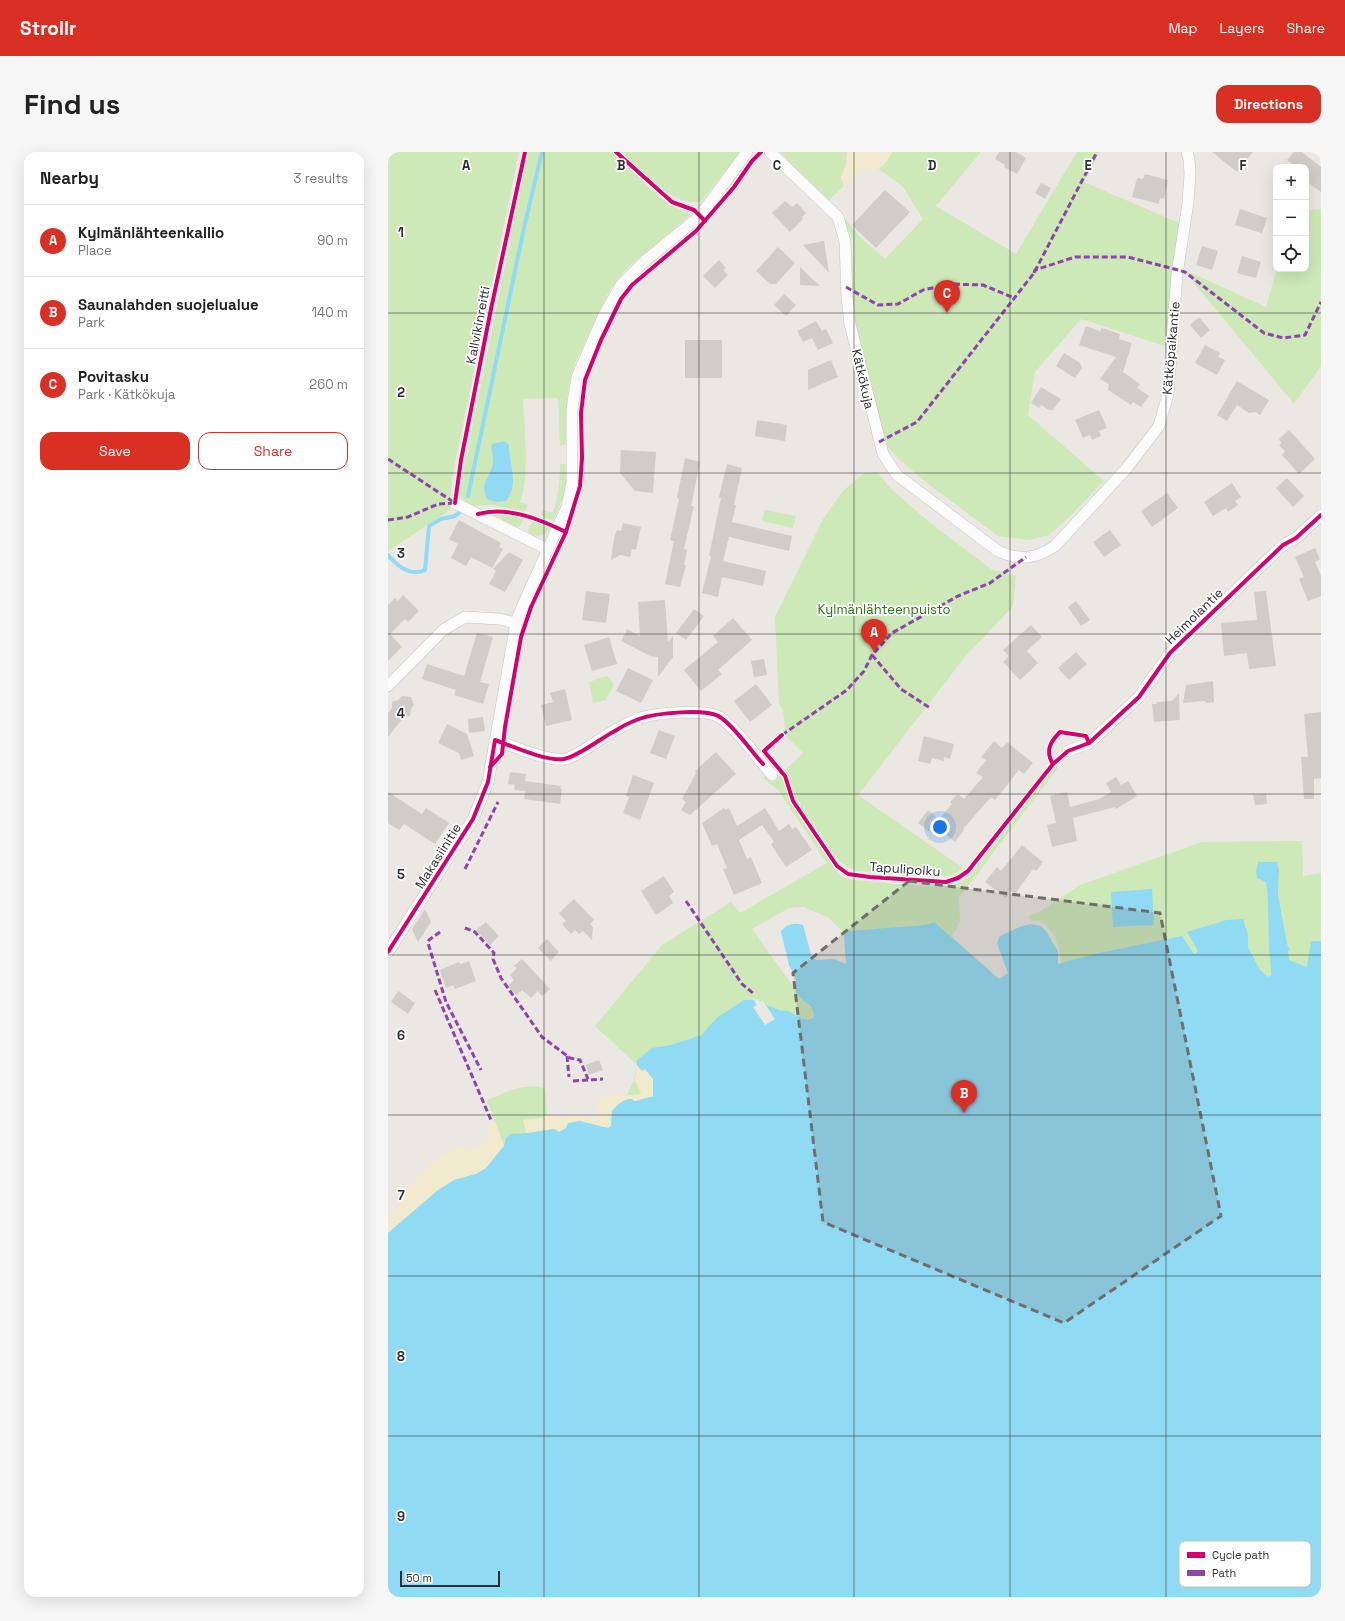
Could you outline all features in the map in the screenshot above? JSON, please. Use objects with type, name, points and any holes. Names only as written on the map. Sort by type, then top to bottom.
[{"type":"street","name":"Makasiinitie","points":[[388,952],[397,936],[430,889],[473,819],[488,782],[494,740],[516,623],[547,548],[567,507],[572,482],[572,409],[577,377],[604,315],[621,285],[646,260],[700,216],[747,152]]},
{"type":"street","name":"Kätkökuja","points":[[770,152],[838,217],[845,242],[847,297],[850,324],[883,454],[897,475],[998,551],[1012,557],[1026,557]]},
{"type":"street","name":"Kätköpaikantie","points":[[1026,557],[1042,554],[1055,546],[1126,469],[1159,426],[1168,394],[1177,274],[1188,203],[1190,173],[1187,152]]},
{"type":"street","points":[[454,503],[547,548]]},
{"type":"street","name":"Heimolantie","points":[[1068,751],[1089,743],[1139,697],[1170,653],[1187,636],[1283,544],[1296,538],[1321,515]]},
{"type":"street","points":[[388,686],[443,630],[465,617],[499,618],[516,623]]},
{"type":"street","points":[[494,740],[551,758],[565,759],[615,730],[640,718],[694,712],[709,713],[720,717],[772,775]]},
{"type":"highlighted area","points":[[909,881],[1160,913],[1221,1216],[1064,1323],[823,1222],[793,973]]},
{"type":"green space","points":[[388,152],[519,152],[452,478],[450,510],[388,551]]},
{"type":"green space","points":[[528,152],[611,152],[669,205],[691,214],[625,270],[610,289],[576,361],[570,379],[567,400],[568,438],[566,444],[560,446],[558,398],[523,399],[526,466],[523,492],[520,502],[528,505],[525,511],[491,505],[474,506],[466,502],[461,497],[460,487]]},
{"type":"green space","points":[[622,152],[740,152],[701,202],[690,202],[680,199],[661,188]]},
{"type":"green space","points":[[780,152],[847,152],[846,165],[841,178],[844,186],[829,200]]},
{"type":"green space","points":[[892,152],[981,152],[936,206],[1016,254],[1077,152],[1100,152],[1084,182],[1179,223],[1165,346],[1081,319],[1035,372],[1028,415],[1104,481],[1049,535],[1029,540],[998,536],[927,483],[901,461],[885,444],[855,328],[849,297],[853,262],[853,240],[841,213],[860,237],[885,259],[923,219],[903,187],[879,169]]},
{"type":"green space","points":[[1321,209],[1321,366],[1294,404],[1185,272],[1196,275],[1266,307],[1276,272],[1309,272],[1309,210]]},
{"type":"green space","points":[[560,464],[565,464],[567,477],[559,508],[553,521],[541,515],[543,510],[553,513],[560,477]]},
{"type":"green space","name":"Kylmänlähteenpuisto","points":[[877,472],[892,490],[934,526],[991,569],[1016,576],[1013,606],[964,658],[858,795],[963,868],[953,875],[938,877],[856,871],[846,866],[837,859],[796,799],[785,770],[803,753],[786,736],[783,711],[779,703],[775,617],[823,519],[843,491],[864,473]]},
{"type":"green space","points":[[765,510],[796,516],[793,528],[762,521]]},
{"type":"green space","points":[[491,512],[509,513],[525,517],[520,526],[516,527]]},
{"type":"green space","points":[[533,521],[550,528],[546,533],[537,536],[532,535],[528,530]]},
{"type":"green space","points":[[607,676],[614,684],[606,700],[593,703],[589,682]]},
{"type":"green space","points":[[1057,765],[1059,766],[959,898],[960,921],[952,937],[999,979],[1008,973],[1061,963],[1058,946],[1051,930],[1042,922],[1031,921],[1028,916],[1039,912],[1080,885],[1202,842],[1302,841],[1303,876],[1321,873],[1321,1194],[388,1233],[499,1132],[487,1100],[508,1091],[523,1087],[530,1086],[545,1089],[547,1115],[542,1118],[524,1120],[524,1125],[598,1117],[627,1095],[634,1080],[637,1065],[595,1026],[662,945],[731,902],[740,913],[827,863],[778,790],[763,778],[766,776],[772,782],[780,775],[782,777],[789,800],[839,874],[846,878],[922,886],[950,886],[969,876]],"holes":[[[1279,871],[1278,894],[1283,918],[1269,902],[1266,882]],[[804,907],[829,918],[844,933],[846,964],[834,959],[817,960],[812,957],[789,965],[796,980],[795,989],[752,929],[789,908]]]},
{"type":"sand","points":[[847,152],[892,152],[887,161],[880,167],[873,170],[863,169],[844,186],[841,178],[846,165]]},
{"type":"sand","points":[[637,1065],[639,1069],[645,1069],[653,1079],[653,1095],[652,1097],[634,1102],[632,1099],[610,1118],[611,1126],[608,1128],[580,1121],[568,1123],[566,1128],[559,1132],[554,1129],[526,1133],[523,1120],[542,1118],[547,1115],[561,1117],[575,1114],[593,1117],[597,1115],[598,1112],[596,1109],[600,1098],[612,1094],[613,1096],[619,1094],[620,1097],[641,1093],[635,1080]]},
{"type":"sand","points":[[495,1121],[504,1146],[486,1168],[476,1174],[454,1180],[437,1191],[388,1233],[388,1217],[402,1200],[415,1179],[437,1158],[461,1146],[464,1149],[467,1149],[484,1143],[488,1138],[488,1124]]},
{"type":"water","points":[[505,441],[509,445],[513,481],[510,494],[506,501],[496,502],[487,499],[484,488],[493,463],[491,449],[492,444]]},
{"type":"water","points":[[1258,862],[1277,862],[1279,871],[1278,894],[1287,944],[1290,950],[1288,950],[1289,960],[1307,967],[1311,941],[1321,941],[1321,1597],[388,1597],[388,1233],[437,1191],[454,1180],[476,1174],[486,1168],[504,1146],[506,1138],[510,1134],[554,1129],[559,1132],[566,1128],[568,1123],[580,1121],[608,1128],[611,1126],[612,1111],[620,1103],[629,1099],[636,1101],[653,1096],[653,1079],[645,1069],[642,1071],[637,1065],[637,1060],[652,1048],[671,1045],[702,1035],[718,1017],[744,1000],[754,1000],[779,1010],[788,1011],[803,1019],[808,1020],[813,1018],[814,1014],[811,1006],[796,993],[796,979],[789,965],[781,932],[788,925],[803,925],[812,958],[817,960],[834,959],[846,964],[844,933],[849,931],[926,925],[934,922],[999,979],[1008,973],[997,943],[1000,936],[1022,926],[1032,924],[1041,926],[1046,931],[1058,951],[1058,964],[1094,954],[1182,936],[1194,954],[1198,951],[1187,932],[1226,920],[1243,919],[1248,935],[1248,947],[1260,970],[1268,977],[1271,975],[1267,890],[1266,882],[1257,878],[1256,871]]},
{"type":"water","points":[[1152,889],[1154,925],[1113,927],[1111,892]]},
{"type":"pier","points":[[752,998],[758,999],[760,1002],[763,1001],[775,1019],[765,1025],[753,1007],[757,1005]]},
{"type":"building","points":[[999,152],[1016,152],[1026,158],[1017,174],[1004,167],[1005,165],[995,159]]},
{"type":"building","points":[[1212,152],[1253,152],[1237,172]]},
{"type":"building","points":[[1294,152],[1302,152],[1321,167],[1321,192],[1309,183],[1309,164],[1293,164],[1287,160]]},
{"type":"building","points":[[1145,174],[1168,180],[1164,199],[1160,198],[1159,204],[1132,197],[1137,178],[1143,179]]},
{"type":"building","points":[[1041,183],[1051,188],[1045,199],[1035,193]]},
{"type":"building","points":[[885,190],[910,212],[876,248],[852,225]]},
{"type":"building","points":[[785,201],[792,207],[797,203],[806,213],[802,217],[803,219],[790,232],[772,213]]},
{"type":"building","points":[[1240,209],[1267,218],[1262,233],[1235,225]]},
{"type":"building","points":[[824,241],[829,273],[803,245]]},
{"type":"building","points":[[1202,246],[1218,251],[1212,270],[1196,265]]},
{"type":"building","points":[[778,247],[795,263],[776,284],[770,284],[756,271]]},
{"type":"building","points":[[1242,256],[1261,262],[1256,278],[1237,273]]},
{"type":"building","points":[[719,260],[726,268],[723,270],[728,275],[715,288],[703,276]]},
{"type":"building","points":[[800,267],[820,286],[800,285]]},
{"type":"building","points":[[784,294],[796,305],[786,316],[774,305]]},
{"type":"building","points":[[1199,317],[1210,330],[1201,338],[1190,325]]},
{"type":"building","points":[[816,321],[822,331],[826,329],[833,343],[818,350],[812,338],[803,342],[797,331]]},
{"type":"building","points":[[1086,326],[1100,331],[1102,328],[1120,334],[1119,339],[1132,343],[1123,372],[1140,384],[1137,388],[1149,396],[1141,407],[1133,402],[1131,405],[1108,390],[1109,384],[1100,379],[1116,357],[1079,345]]},
{"type":"building","points":[[685,340],[722,340],[722,378],[685,378]]},
{"type":"building","points":[[1205,345],[1220,353],[1218,357],[1225,360],[1217,375],[1195,363]]},
{"type":"building","points":[[1064,353],[1080,363],[1082,368],[1075,378],[1056,366]]},
{"type":"building","points":[[831,360],[838,377],[808,390],[808,370]]},
{"type":"building","points":[[1237,381],[1269,400],[1260,415],[1255,412],[1249,413],[1237,405],[1227,421],[1217,415]]},
{"type":"building","points":[[1041,387],[1061,399],[1053,410],[1049,410],[1041,405],[1039,408],[1031,403]]},
{"type":"building","points":[[1099,410],[1107,428],[1099,431],[1101,436],[1092,440],[1090,435],[1083,438],[1075,420]]},
{"type":"building","points":[[757,420],[787,425],[785,441],[755,436]]},
{"type":"building","points":[[1289,430],[1315,459],[1299,474],[1282,455],[1285,451],[1279,445],[1282,443],[1279,439]]},
{"type":"building","points":[[621,450],[656,452],[653,493],[635,491],[620,473]]},
{"type":"building","points":[[685,458],[700,462],[691,506],[694,506],[684,549],[687,550],[684,565],[686,565],[680,587],[665,584],[674,541],[670,540],[679,499],[677,498]]},
{"type":"building","points":[[727,464],[742,468],[732,522],[792,536],[789,551],[729,537],[723,561],[766,571],[763,586],[722,577],[718,597],[702,593],[711,556],[709,556],[721,498],[719,497]]},
{"type":"building","points":[[1287,478],[1304,496],[1293,507],[1276,488]]},
{"type":"building","points":[[1232,483],[1241,497],[1235,501],[1238,505],[1228,512],[1226,508],[1213,516],[1204,502]]},
{"type":"building","points":[[1167,493],[1178,508],[1152,527],[1141,511]]},
{"type":"building","points":[[459,520],[501,543],[499,547],[503,549],[492,568],[471,557],[466,566],[451,558],[458,544],[449,539]]},
{"type":"building","points":[[623,523],[641,527],[636,550],[632,549],[630,557],[620,555],[611,560],[614,538],[617,530],[621,531]]},
{"type":"building","points":[[1110,530],[1121,545],[1104,557],[1093,542]]},
{"type":"building","points":[[1315,548],[1320,559],[1315,562],[1321,576],[1321,596],[1308,601],[1299,579],[1304,577],[1295,557]]},
{"type":"building","points":[[509,552],[523,560],[505,592],[489,584],[496,571],[493,569]]},
{"type":"building","points":[[586,591],[610,594],[606,623],[582,620]]},
{"type":"building","points":[[1266,591],[1276,666],[1249,669],[1247,653],[1224,656],[1221,623],[1257,620],[1254,592]]},
{"type":"building","points":[[403,595],[419,611],[408,622],[405,619],[390,634],[402,647],[388,661],[388,605],[395,598],[398,601]]},
{"type":"building","points":[[665,600],[668,642],[673,636],[673,657],[658,677],[658,657],[650,656],[621,641],[627,629],[640,636],[638,602]]},
{"type":"building","points":[[1076,601],[1090,620],[1081,626],[1068,607]]},
{"type":"building","points":[[694,609],[704,616],[686,640],[676,633]]},
{"type":"building","points":[[733,618],[752,640],[718,670],[722,674],[701,691],[684,670],[718,642],[713,636]]},
{"type":"building","points":[[1031,625],[1042,637],[1027,651],[1038,663],[1020,680],[1003,662],[1009,656],[1003,650]]},
{"type":"building","points":[[477,633],[493,637],[480,682],[489,684],[483,704],[454,695],[456,690],[422,679],[427,664],[464,676]]},
{"type":"building","points":[[609,637],[617,664],[592,671],[584,645]]},
{"type":"building","points":[[1076,652],[1087,664],[1069,680],[1058,668]]},
{"type":"building","points":[[764,659],[767,675],[754,677],[751,661]]},
{"type":"building","points":[[628,668],[653,680],[641,703],[616,691]]},
{"type":"building","points":[[1213,681],[1214,702],[1207,703],[1204,701],[1183,703],[1186,685]]},
{"type":"building","points":[[756,684],[772,705],[750,722],[734,701]]},
{"type":"building","points":[[565,689],[572,720],[546,726],[541,705],[553,702],[550,693]]},
{"type":"building","points":[[1179,693],[1180,720],[1154,722],[1152,704],[1157,704],[1156,702],[1172,701]]},
{"type":"building","points":[[402,696],[411,697],[414,705],[411,709],[410,716],[403,718],[388,737],[388,713],[392,708],[392,702],[398,700]]},
{"type":"building","points":[[1321,712],[1321,778],[1314,779],[1314,799],[1304,799],[1301,757],[1308,757],[1304,714]]},
{"type":"building","points":[[483,717],[485,731],[469,733],[468,719]]},
{"type":"building","points":[[447,724],[467,734],[474,756],[461,760],[459,753],[438,743]]},
{"type":"building","points":[[659,730],[675,736],[666,759],[650,753]]},
{"type":"building","points":[[924,736],[954,744],[950,759],[944,757],[944,761],[932,758],[930,764],[918,761]]},
{"type":"building","points":[[994,741],[1002,748],[1007,742],[1033,763],[1024,774],[1019,770],[995,800],[991,797],[963,829],[964,830],[955,842],[940,830],[935,836],[918,823],[928,810],[939,819],[952,804],[950,802],[958,794],[964,799],[983,777],[976,773],[986,760],[981,757]]},
{"type":"building","points":[[716,752],[736,774],[690,815],[681,810],[686,802],[682,799],[696,773],[695,771]]},
{"type":"building","points":[[510,772],[526,774],[525,781],[561,786],[560,804],[524,799],[525,791],[514,790],[515,785],[508,784]]},
{"type":"building","points":[[633,775],[654,783],[640,820],[623,813],[629,797],[626,796]]},
{"type":"building","points":[[1116,777],[1121,785],[1128,781],[1137,796],[1116,809],[1115,807],[1073,818],[1077,841],[1052,847],[1047,825],[1056,823],[1050,796],[1067,792],[1070,807],[1099,799],[1111,792],[1106,783]]},
{"type":"building","points":[[388,792],[422,814],[426,808],[449,823],[435,844],[404,824],[399,830],[388,823]]},
{"type":"building","points":[[1266,794],[1267,804],[1255,805],[1253,795]]},
{"type":"building","points":[[724,808],[725,810],[729,808],[737,826],[765,808],[779,831],[789,824],[792,829],[796,827],[812,850],[786,867],[771,844],[774,842],[762,825],[739,840],[747,859],[751,857],[762,883],[734,895],[723,869],[727,868],[717,844],[712,846],[702,823]]},
{"type":"building","points":[[1022,845],[1043,862],[1036,871],[1033,869],[1015,894],[1011,891],[1006,898],[985,882],[997,867],[1001,871]]},
{"type":"building","points":[[664,876],[674,892],[669,896],[673,903],[656,915],[641,891]]},
{"type":"building","points":[[574,899],[594,920],[590,924],[593,927],[592,940],[583,931],[579,934],[575,930],[571,934],[562,924],[566,921],[559,913]]},
{"type":"building","points":[[425,909],[431,922],[418,942],[412,929]]},
{"type":"building","points":[[486,922],[499,936],[490,945],[476,930]]},
{"type":"building","points":[[547,939],[559,952],[551,961],[538,948]]},
{"type":"building","points":[[522,959],[550,989],[542,996],[538,991],[531,998],[522,990],[516,995],[508,986],[514,980],[510,975],[517,968],[514,966]]},
{"type":"building","points":[[469,961],[476,981],[455,989],[453,985],[446,988],[440,970],[459,962],[460,964]]},
{"type":"building","points":[[398,991],[415,1003],[408,1014],[391,1002]]},
{"type":"building","points":[[599,1060],[603,1070],[589,1075],[586,1065]]},
{"type":"waterway","points":[[468,496],[524,228],[542,152]]},
{"type":"waterway","points":[[388,555],[405,569],[415,572],[425,570],[429,526],[441,519],[455,516],[460,512]]},
{"type":"marked path","points":[[879,442],[917,422],[1034,273],[1097,152]]},
{"type":"marked path","points":[[1034,273],[1035,270],[1075,257],[1128,257],[1178,270],[1185,272],[1264,333],[1283,338],[1305,335],[1321,302]]},
{"type":"marked path","points":[[846,287],[878,305],[898,304],[923,290],[950,284],[983,285],[1014,298]]},
{"type":"marked path","points":[[388,459],[455,503]]},
{"type":"marked path","points":[[388,520],[408,517],[438,504],[455,503]]},
{"type":"marked path","points":[[782,735],[847,690],[864,671],[872,655],[892,633],[958,596],[990,583],[1026,557]]},
{"type":"marked path","points":[[872,655],[901,689],[930,708]]},
{"type":"marked path","points":[[465,869],[498,802]]},
{"type":"marked path","points":[[686,901],[742,984],[753,993]]},
{"type":"marked path","points":[[465,928],[475,932],[494,953],[493,959],[501,978],[542,1037],[570,1058],[580,1060],[588,1079]]},
{"type":"marked path","points":[[440,932],[429,940],[428,943],[446,1002],[481,1070]]},
{"type":"marked path","points":[[435,990],[491,1120]]},
{"type":"marked path","points":[[567,1056],[569,1077]]},
{"type":"marked path","points":[[573,1081],[603,1079]]},
{"type":"cycle path","name":"Kallvikinreitti","points":[[455,503],[461,460],[491,309],[525,152]]},
{"type":"cycle path","points":[[616,152],[672,202],[694,210],[705,221]]},
{"type":"cycle path","points":[[490,767],[502,754],[505,727],[521,637],[531,607],[566,532],[580,486],[582,458],[581,413],[585,380],[601,340],[621,299],[632,285],[696,231],[734,187],[752,161],[761,152]]},
{"type":"cycle path","points":[[478,514],[501,512],[523,515],[534,518],[566,532]]},
{"type":"cycle path","name":"Tapulipolku","points":[[782,735],[764,751],[785,776],[793,801],[837,866],[848,874],[870,877],[946,882],[958,878],[968,871],[1053,764],[1068,751],[1089,743],[1139,697],[1170,653],[1283,545],[1296,538],[1321,515]]},
{"type":"cycle path","points":[[388,952],[473,819],[488,782],[495,740],[539,756],[564,759],[583,751],[621,727],[639,719],[668,713],[704,713],[713,714],[725,721],[737,732],[763,764]]},
{"type":"cycle path","points":[[1053,764],[1049,751],[1051,743],[1060,732],[1086,736],[1089,743]]},
{"type":"place","name":"Povitasku","points":[[947,313]]},
{"type":"place","name":"Kylmänlähteenkallio","points":[[874,652]]},
{"type":"place","name":"Saunalahden suojelualue","points":[[964,1113]]}]
